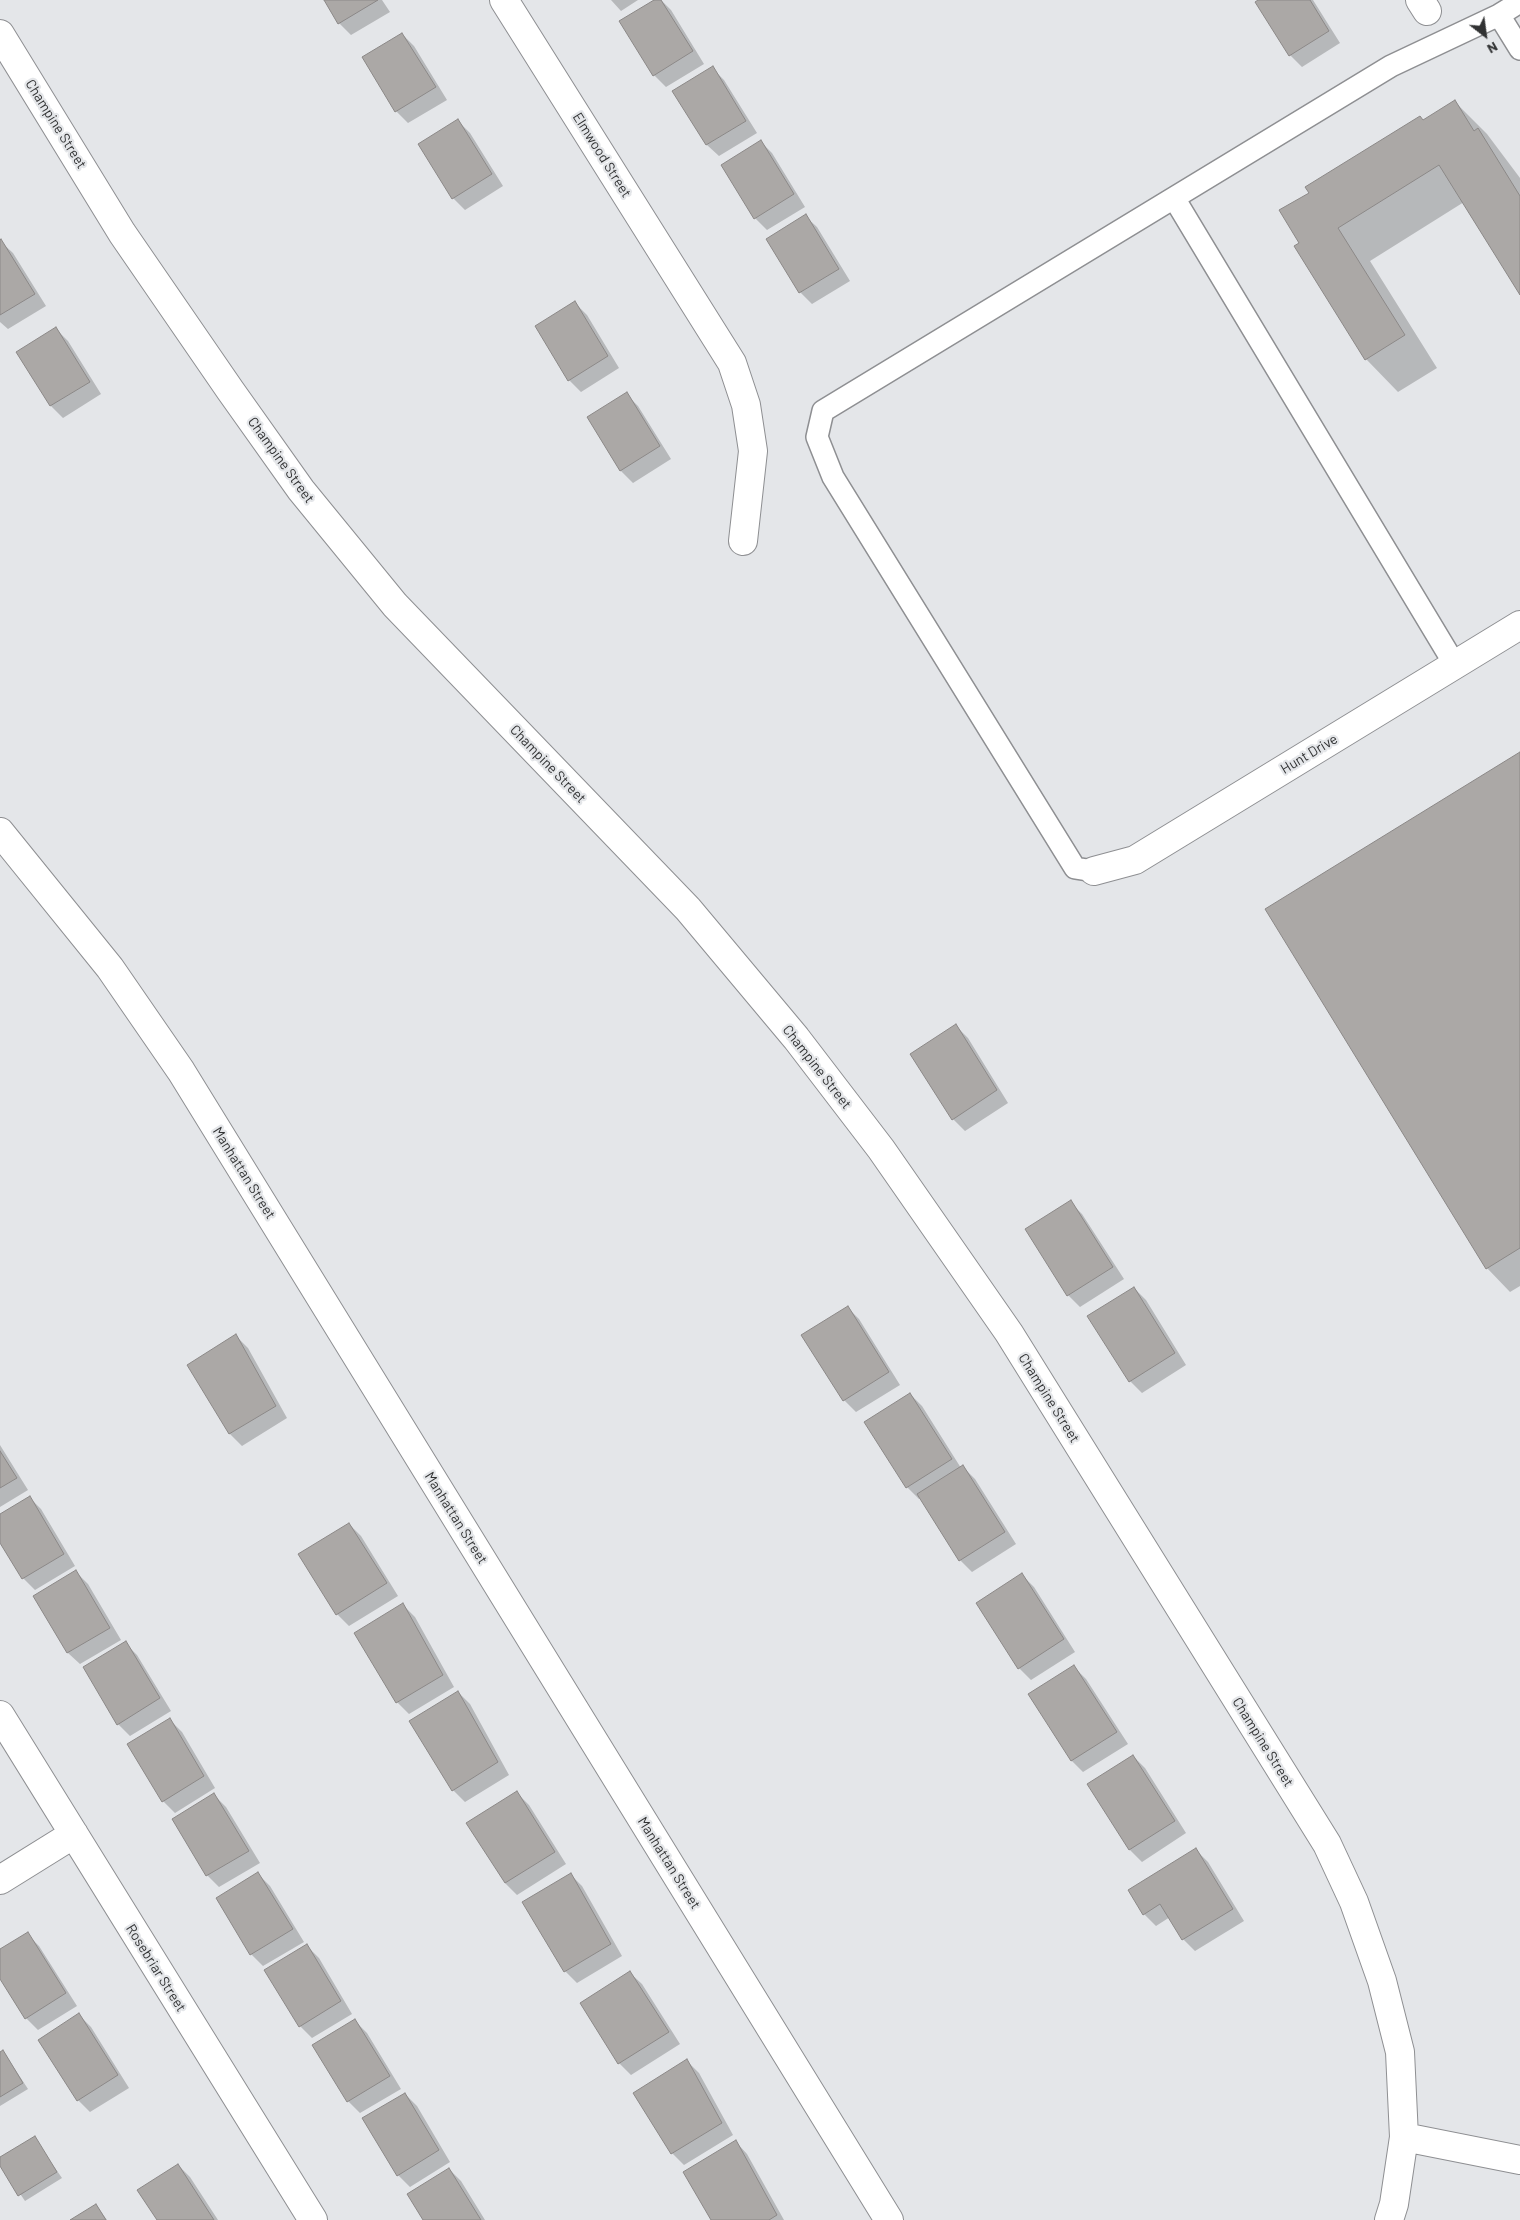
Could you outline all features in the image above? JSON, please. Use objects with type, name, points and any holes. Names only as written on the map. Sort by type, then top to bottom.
[{"type":"street","name":"Elmwood Street","points":[[504,0],[732,362],[746,405],[753,451],[743,541]]},
{"type":"street","name":"Champine Street","points":[[0,34],[122,233],[301,490],[395,605],[688,909],[796,1038],[881,1149],[1009,1333],[1327,1844],[1354,1902],[1382,1981],[1400,2052],[1404,2137],[1394,2204],[1389,2220]]},
{"type":"street","name":"Hunt Drive","points":[[1094,871],[1135,860],[1520,625]]},
{"type":"street","name":"Manhattan Street","points":[[0,832],[110,968],[181,1071],[889,2220]]},
{"type":"street","name":"Rosebriar Street","points":[[0,1715],[313,2220]]},
{"type":"street","points":[[0,1880],[74,1834]]},
{"type":"street","points":[[1404,2137],[1520,2160]]},
{"type":"lane","points":[[1094,871],[1075,868],[833,477],[817,437],[823,411],[1391,66],[1499,15],[1520,2]]},
{"type":"lane","points":[[1499,15],[1520,49]]},
{"type":"lane","points":[[1174,198],[1455,665]]},
{"type":"building","points":[[324,0],[378,0],[338,24]]},
{"type":"building","points":[[654,0],[661,0],[693,51],[653,76],[619,21]]},
{"type":"building","points":[[1258,0],[1310,0],[1329,31],[1289,56],[1255,2]]},
{"type":"building","points":[[402,33],[436,87],[395,112],[362,57]]},
{"type":"building","points":[[713,66],[746,121],[706,145],[672,91]]},
{"type":"building","points":[[1455,100],[1474,131],[1478,128],[1520,196],[1520,295],[1439,165],[1338,228],[1405,335],[1365,360],[1294,246],[1299,243],[1279,210],[1309,193],[1305,187],[1420,116],[1423,120]]},
{"type":"building","points":[[458,119],[492,174],[452,199],[418,144]]},
{"type":"building","points":[[761,140],[794,194],[754,219],[721,165]]},
{"type":"building","points":[[806,214],[839,269],[799,293],[766,239]]},
{"type":"building","points":[[0,240],[35,294],[0,315]]},
{"type":"building","points":[[575,301],[608,356],[568,381],[535,326]]},
{"type":"building","points":[[56,327],[90,382],[50,406],[16,352]]},
{"type":"building","points":[[627,392],[660,446],[620,471],[587,417]]},
{"type":"building","points":[[1520,752],[1520,1248],[1486,1269],[1265,909]]},
{"type":"building","points":[[956,1024],[997,1090],[952,1120],[910,1054]]},
{"type":"building","points":[[1071,1200],[1113,1267],[1067,1296],[1025,1229]]},
{"type":"building","points":[[1134,1287],[1175,1353],[1129,1382],[1087,1316]]},
{"type":"building","points":[[848,1306],[889,1372],[843,1401],[801,1335]]},
{"type":"building","points":[[236,1334],[276,1406],[229,1434],[187,1365]]},
{"type":"building","points":[[910,1393],[952,1459],[906,1488],[864,1422]]},
{"type":"building","points":[[0,1451],[17,1478],[0,1488]]},
{"type":"building","points":[[963,1465],[1005,1532],[959,1561],[917,1494]]},
{"type":"building","points":[[30,1496],[64,1554],[22,1579],[0,1543],[0,1514]]},
{"type":"building","points":[[349,1523],[387,1583],[336,1615],[298,1554]]},
{"type":"building","points":[[76,1570],[110,1628],[67,1653],[33,1596]]},
{"type":"building","points":[[1022,1573],[1064,1639],[1018,1669],[976,1603]]},
{"type":"building","points":[[403,1603],[443,1675],[396,1703],[354,1633]]},
{"type":"building","points":[[126,1641],[160,1698],[117,1725],[83,1667]]},
{"type":"building","points":[[1074,1665],[1117,1732],[1071,1761],[1028,1694]]},
{"type":"building","points":[[458,1691],[498,1762],[452,1791],[409,1721]]},
{"type":"building","points":[[170,1718],[204,1776],[162,1802],[127,1744]]},
{"type":"building","points":[[1133,1755],[1175,1821],[1129,1850],[1087,1784]]},
{"type":"building","points":[[517,1791],[555,1852],[505,1883],[466,1823]]},
{"type":"building","points":[[214,1793],[249,1851],[206,1876],[172,1819]]},
{"type":"building","points":[[1196,1848],[1233,1909],[1182,1940],[1160,1904],[1143,1915],[1128,1890]]},
{"type":"building","points":[[258,1872],[293,1929],[250,1955],[216,1898]]},
{"type":"building","points":[[571,1873],[611,1944],[564,1972],[522,1902]]},
{"type":"building","points":[[28,1932],[66,1993],[25,2019],[0,1979],[0,1949]]},
{"type":"building","points":[[307,1944],[341,2001],[299,2027],[264,1970]]},
{"type":"building","points":[[630,1971],[669,2032],[618,2064],[580,2003]]},
{"type":"building","points":[[79,2013],[118,2075],[77,2101],[38,2040]]},
{"type":"building","points":[[355,2019],[390,2076],[347,2102],[312,2045]]},
{"type":"building","points":[[3,2050],[23,2083],[0,2097],[0,2052]]},
{"type":"building","points":[[687,2059],[722,2123],[671,2154],[633,2093]]},
{"type":"building","points":[[405,2093],[439,2150],[397,2176],[362,2118]]},
{"type":"building","points":[[35,2136],[57,2172],[18,2196],[0,2166],[0,2157]]},
{"type":"building","points":[[736,2140],[777,2215],[769,2220],[711,2220],[683,2172]]},
{"type":"building","points":[[178,2164],[214,2220],[157,2220],[137,2190]]},
{"type":"building","points":[[449,2168],[481,2220],[423,2220],[407,2194]]},
{"type":"building","points":[[96,2204],[106,2220],[70,2220]]}]
